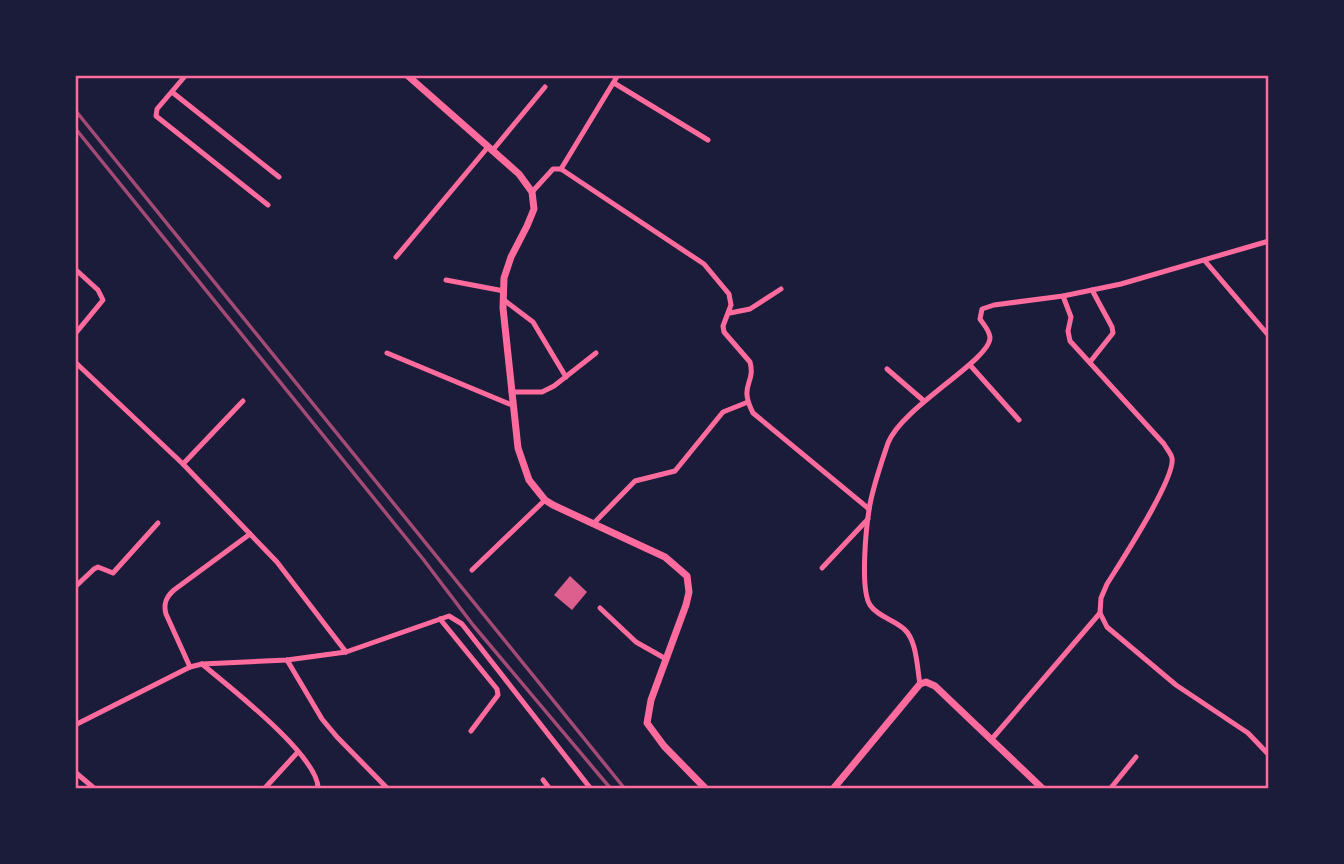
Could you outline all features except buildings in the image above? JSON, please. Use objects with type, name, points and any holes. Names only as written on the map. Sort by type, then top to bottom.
[{"type":"street","points":[[175,75],[184,78],[157,109],[158,119],[268,205]]},
{"type":"street","points":[[407,75],[519,174],[532,192],[534,209],[504,278],[512,405],[518,448],[529,480],[545,500],[665,557],[687,576],[689,592],[686,605],[651,700],[647,723],[664,747],[706,789]]},
{"type":"street","points":[[561,169],[618,75]]},
{"type":"street","points":[[614,83],[708,140]]},
{"type":"street","points":[[396,257],[545,86]]},
{"type":"street","points":[[172,92],[279,177]]},
{"type":"street","points":[[532,192],[553,169],[561,169],[705,264],[729,294],[732,305],[723,326],[724,332],[752,368],[746,389],[748,402],[763,423],[869,509]]},
{"type":"street","points":[[920,684],[909,635],[903,628],[877,612],[866,597],[864,584],[869,509],[894,431],[923,401],[986,350],[990,340],[981,319],[982,309],[1092,290],[1205,261],[1269,241]]},
{"type":"street","points":[[1205,261],[1269,336]]},
{"type":"street","points":[[75,269],[98,290],[103,299],[75,334]]},
{"type":"street","points":[[446,280],[504,291]]},
{"type":"street","points":[[730,313],[750,309],[781,289]]},
{"type":"street","points":[[1090,362],[1113,334],[1112,327],[1092,290]]},
{"type":"street","points":[[991,740],[1100,614],[1101,598],[1107,584],[1161,493],[1171,468],[1172,457],[1164,444],[1068,336],[1071,317],[1063,296]]},
{"type":"street","points":[[504,300],[533,322],[566,377]]},
{"type":"street","points":[[387,353],[512,405]]},
{"type":"street","points":[[511,392],[542,392],[596,353]]},
{"type":"street","points":[[75,362],[183,464],[289,575],[346,652]]},
{"type":"street","points":[[970,365],[1019,420]]},
{"type":"street","points":[[887,369],[923,401]]},
{"type":"street","points":[[183,464],[243,401]]},
{"type":"street","points":[[593,524],[635,481],[675,471],[723,412],[748,402]]},
{"type":"street","points":[[472,570],[545,500]]},
{"type":"street","points":[[822,568],[869,517]]},
{"type":"street","points":[[75,587],[94,569],[113,573],[158,523]]},
{"type":"street","points":[[190,667],[164,608],[166,599],[174,590],[250,534]]},
{"type":"street","points":[[600,608],[636,642],[666,659]]},
{"type":"street","points":[[1100,614],[1117,637],[1176,685],[1248,733],[1269,755]]},
{"type":"street","points":[[444,617],[497,689],[498,695],[471,731]]},
{"type":"street","points":[[75,725],[190,667],[202,664],[287,660],[346,652],[444,617],[462,624],[591,789]]},
{"type":"street","points":[[287,660],[322,719],[388,789]]},
{"type":"street","points":[[202,664],[256,708],[310,767],[317,778],[318,789]]},
{"type":"street","points":[[833,789],[920,684],[926,682],[935,686],[1043,789]]},
{"type":"street","points":[[264,789],[297,753]]},
{"type":"street","points":[[1110,789],[1136,757]]},
{"type":"street","points":[[75,772],[95,789]]},
{"type":"street","points":[[543,780],[550,789]]},
{"type":"railway","points":[[75,110],[625,789]]},
{"type":"railway","points":[[75,128],[423,559],[473,625],[611,789]]}]
